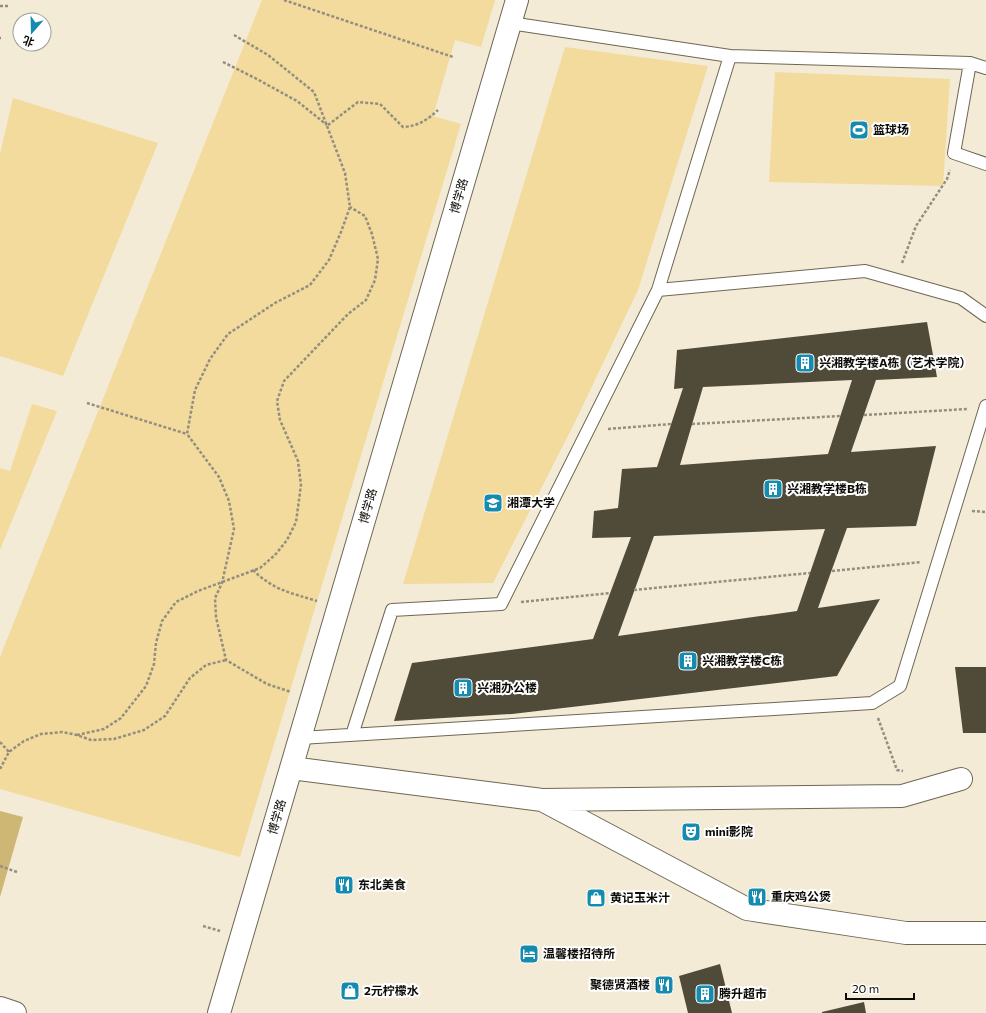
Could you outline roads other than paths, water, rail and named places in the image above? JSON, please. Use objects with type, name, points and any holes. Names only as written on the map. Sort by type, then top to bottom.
[{"type":"street","name":"博学路","points":[[219,1013],[517,0]]},
{"type":"street","points":[[291,768],[542,800],[902,796],[961,779]]},
{"type":"street","points":[[542,800],[747,909],[906,933],[986,933]]},
{"type":"street","points":[[0,1008],[15,1013]]},
{"type":"lane","points":[[510,23],[730,56],[970,63],[986,68]]},
{"type":"lane","points":[[352,735],[392,610],[501,604],[658,290],[730,56]]},
{"type":"lane","points":[[970,63],[954,153],[986,164]]},
{"type":"lane","points":[[658,290],[865,271],[961,298],[986,316]]},
{"type":"lane","points":[[300,738],[872,703],[900,686],[986,407]]},
{"type":"place","name":"篮球场","points":[[859,130]]},
{"type":"place","name":"兴湘教学楼A栋（艺术学院）","points":[[805,363]]},
{"type":"place","name":"兴湘教学楼B栋","points":[[773,489]]},
{"type":"place","name":"湘潭大学","points":[[493,503]]},
{"type":"place","name":"兴湘教学楼C栋","points":[[688,661]]},
{"type":"place","name":"兴湘办公楼","points":[[463,688]]},
{"type":"place","name":"mini影院","points":[[691,832]]},
{"type":"place","name":"东北美食","points":[[344,885]]},
{"type":"place","name":"重庆鸡公煲","points":[[757,897]]},
{"type":"place","name":"黄记玉米汁","points":[[596,898]]},
{"type":"place","name":"温馨楼招待所","points":[[529,954]]},
{"type":"place","name":"聚德贤酒楼","points":[[664,985]]},
{"type":"place","name":"2元柠檬水","points":[[350,991]]},
{"type":"place","name":"腾升超市","points":[[705,994]]}]
